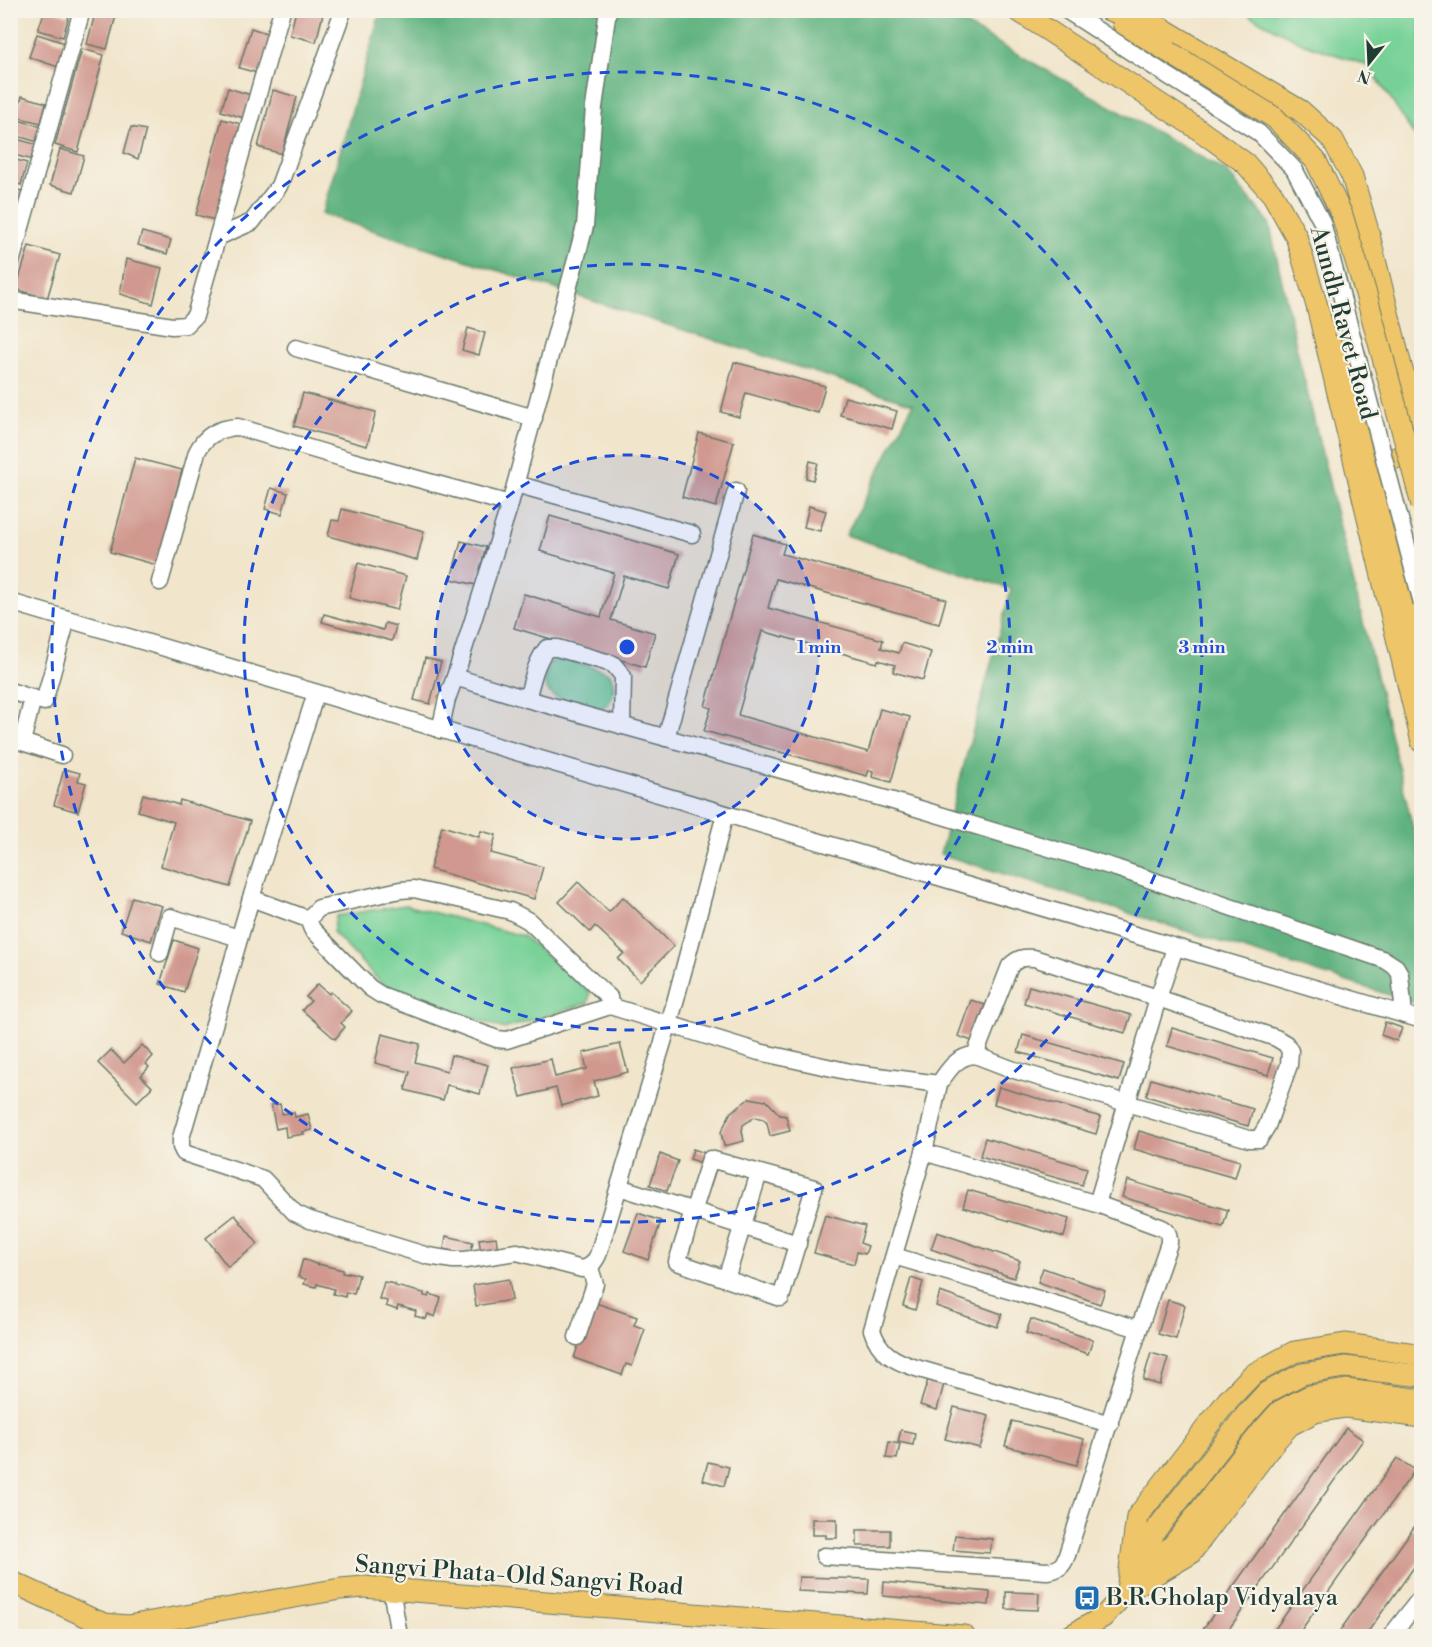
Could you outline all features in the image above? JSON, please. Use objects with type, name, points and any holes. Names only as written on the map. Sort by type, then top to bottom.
[{"type":"main road","name":"Aundh Ravet Road","points":[[1017,10],[1198,129],[1245,163],[1273,195],[1296,236],[1317,306],[1422,742]]},
{"type":"main road","points":[[1102,10],[1164,61],[1275,118],[1316,161],[1342,215],[1366,294],[1422,504]]},
{"type":"main road","name":"Aundh Ravet Road","points":[[1109,10],[1158,26],[1301,111],[1333,140],[1352,176],[1402,370],[1422,421]]},
{"type":"main road","points":[[1322,331],[1352,379],[1374,467],[1413,632],[1414,713]]},
{"type":"main road","points":[[1374,467],[1422,447]]},
{"type":"main road","points":[[1127,1591],[1137,1516],[1228,1400],[1252,1375],[1294,1352],[1345,1344],[1422,1355]]},
{"type":"main road","points":[[1127,1591],[1155,1530],[1266,1393],[1302,1374],[1346,1367],[1422,1376]]},
{"type":"main road","points":[[1070,1636],[1103,1617],[1174,1544],[1280,1411],[1309,1396],[1346,1390],[1422,1400]]},
{"type":"main road","points":[[1127,1591],[1190,1554],[1276,1440],[1290,1425],[1315,1412],[1346,1407],[1422,1417]]},
{"type":"main road","name":"Sangvi Phata-Old Sangvi Road","points":[[10,1581],[92,1619],[127,1631],[340,1589],[364,1587],[964,1636]]},
{"type":"street","points":[[10,266],[82,10]]},
{"type":"street","points":[[10,300],[172,326],[186,325],[195,316],[282,10]]},
{"type":"street","points":[[440,730],[447,699],[516,484],[585,226],[594,107],[608,10]]},
{"type":"street","points":[[1066,10],[1164,61],[1259,133],[1294,169],[1322,222],[1422,603]]},
{"type":"street","points":[[218,237],[252,222],[279,186],[343,11]]},
{"type":"street","points":[[296,348],[534,418]]},
{"type":"street","points":[[160,582],[197,452],[203,440],[225,427],[238,427],[510,504]]},
{"type":"street","points":[[516,484],[692,534]]},
{"type":"street","points":[[666,738],[736,491]]},
{"type":"street","points":[[10,602],[1422,1020]]},
{"type":"street","points":[[10,691],[44,702],[67,619]]},
{"type":"street","points":[[527,699],[537,663],[547,648],[557,648],[614,664],[623,676],[622,726]]},
{"type":"street","points":[[455,677],[893,801],[1116,868],[1385,960],[1396,967],[1401,974],[1404,1015]]},
{"type":"street","points":[[316,693],[239,938],[181,1138],[181,1147],[184,1153],[263,1179],[295,1213],[310,1220],[428,1256],[465,1260],[517,1252],[582,1269],[590,1268]]},
{"type":"street","points":[[33,698],[22,742],[62,755]]},
{"type":"street","points":[[577,1336],[595,1284],[590,1268],[598,1255],[668,1024],[725,814]]},
{"type":"street","points":[[308,918],[319,908],[414,889],[510,911],[529,921],[609,997],[610,1006]]},
{"type":"street","points":[[251,898],[308,918]]},
{"type":"street","points":[[160,953],[170,917],[239,938]]},
{"type":"street","points":[[308,918],[312,929],[370,987],[381,995],[497,1039],[507,1040],[610,1006],[780,1057],[855,1073],[939,1084]]},
{"type":"street","points":[[1097,1204],[1175,948]]},
{"type":"street","points":[[975,1055],[1010,966],[1016,960],[1024,957],[1034,958],[1276,1038],[1286,1044],[1290,1052],[1268,1126],[1259,1139],[1249,1139],[1014,1070],[975,1055],[966,1055],[958,1059],[939,1084],[924,1152],[872,1330],[875,1341],[881,1349],[898,1362],[1110,1424]]},
{"type":"street","points":[[824,1556],[1057,1570],[1064,1563],[1067,1555],[1169,1243],[1166,1229],[1097,1204],[924,1152]]},
{"type":"street","points":[[710,1159],[814,1188],[781,1298],[677,1262],[693,1210],[710,1159]]},
{"type":"street","points":[[726,1279],[759,1173]]},
{"type":"street","points":[[619,1187],[798,1244]]},
{"type":"street","points":[[894,1256],[1139,1329]]},
{"type":"street","points":[[391,1588],[399,1636]]},
{"type":"street","points":[[1391,1636],[1422,1596]]},
{"type":"green space","points":[[381,10],[941,11],[1226,171],[1269,222],[1298,354],[1421,861],[1421,1005],[940,854],[1011,589],[846,535],[913,404],[322,214]]},
{"type":"green space","points":[[1241,11],[1421,11],[1421,146],[1369,66],[1302,43]]},
{"type":"green space","points":[[567,659],[609,673],[614,690],[606,705],[592,708],[554,696],[549,692],[545,679],[551,662]]},
{"type":"green space","points":[[405,905],[523,936],[590,992],[588,1003],[504,1029],[383,985],[333,932],[336,916]]},
{"type":"building","points":[[45,10],[69,16],[63,37],[38,30]]},
{"type":"building","points":[[96,10],[117,12],[107,49],[87,44]]},
{"type":"building","points":[[296,10],[324,10],[316,42],[290,35]]},
{"type":"building","points":[[251,28],[272,35],[261,74],[239,68]]},
{"type":"building","points":[[37,34],[68,44],[61,68],[29,57]]},
{"type":"building","points":[[82,49],[104,55],[78,152],[55,145]]},
{"type":"building","points":[[228,88],[251,95],[244,118],[221,111]]},
{"type":"building","points":[[273,90],[297,97],[282,154],[258,147]]},
{"type":"building","points":[[22,96],[46,103],[41,123],[16,117]]},
{"type":"building","points":[[222,119],[245,125],[219,221],[196,215]]},
{"type":"building","points":[[18,120],[42,127],[38,142],[14,135]]},
{"type":"building","points":[[131,127],[146,130],[138,159],[124,153]]},
{"type":"building","points":[[13,138],[38,145],[33,160],[10,154]]},
{"type":"building","points":[[60,149],[84,156],[74,192],[50,185]]},
{"type":"building","points":[[10,158],[27,163],[21,185],[10,182]]},
{"type":"building","points":[[10,188],[26,192],[21,211],[10,209]]},
{"type":"building","points":[[142,232],[171,240],[167,254],[138,245]]},
{"type":"building","points":[[29,246],[60,255],[47,299],[16,289]]},
{"type":"building","points":[[126,259],[162,268],[153,304],[120,294]]},
{"type":"building","points":[[468,328],[485,333],[479,355],[462,350]]},
{"type":"building","points":[[734,362],[825,386],[818,413],[746,393],[739,417],[721,412]]},
{"type":"building","points":[[303,393],[376,412],[367,446],[294,426]]},
{"type":"building","points":[[845,397],[897,411],[892,429],[840,415]]},
{"type":"building","points":[[699,433],[734,442],[716,507],[682,497]]},
{"type":"building","points":[[135,458],[182,470],[157,565],[110,552]]},
{"type":"building","points":[[810,461],[818,463],[813,480],[806,478]]},
{"type":"building","points":[[271,488],[288,493],[282,514],[265,509]]},
{"type":"building","points":[[809,506],[826,511],[820,531],[804,527]]},
{"type":"building","points":[[342,509],[424,531],[417,560],[328,536],[332,520],[339,521]]},
{"type":"building","points":[[550,516],[679,554],[669,589],[624,576],[611,620],[655,633],[645,667],[514,628],[524,594],[601,617],[614,573],[540,551]]},
{"type":"building","points":[[753,534],[785,544],[782,554],[946,599],[939,624],[776,579],[768,608],[883,640],[881,648],[899,653],[902,643],[931,652],[923,680],[893,672],[895,665],[878,660],[877,663],[762,631],[738,715],[868,752],[880,709],[910,717],[891,782],[872,777],[873,771],[869,770],[867,776],[704,731],[711,708],[705,706]]},
{"type":"building","points":[[461,541],[486,547],[476,585],[451,579]]},
{"type":"building","points":[[358,563],[406,576],[397,610],[349,598]]},
{"type":"building","points":[[324,614],[383,630],[385,623],[396,626],[392,641],[322,622]]},
{"type":"building","points":[[425,658],[441,662],[430,704],[414,700]]},
{"type":"building","points":[[64,769],[80,773],[78,781],[86,783],[78,812],[54,805]]},
{"type":"building","points":[[143,794],[179,805],[180,800],[250,821],[230,887],[161,866],[174,822],[138,811]]},
{"type":"building","points":[[442,826],[479,837],[481,831],[496,835],[491,853],[543,867],[534,899],[430,869]]},
{"type":"building","points":[[578,882],[609,912],[623,897],[674,946],[640,981],[618,959],[624,953],[595,926],[590,932],[559,902]]},
{"type":"building","points":[[132,897],[162,906],[151,941],[121,931]]},
{"type":"building","points":[[174,940],[198,948],[184,992],[160,984]]},
{"type":"building","points":[[318,984],[329,994],[331,992],[352,1011],[341,1023],[345,1027],[335,1039],[302,1010],[311,1001],[306,997]]},
{"type":"building","points":[[1029,986],[1131,1015],[1125,1033],[1024,1003]]},
{"type":"building","points":[[971,1000],[985,1005],[972,1041],[958,1036]]},
{"type":"building","points":[[1385,1022],[1402,1028],[1397,1041],[1381,1035]]},
{"type":"building","points":[[1172,1028],[1273,1058],[1268,1075],[1167,1046]]},
{"type":"building","points":[[382,1034],[420,1044],[415,1062],[447,1071],[451,1055],[488,1065],[480,1094],[447,1085],[443,1100],[405,1090],[410,1072],[375,1063]]},
{"type":"building","points":[[1023,1035],[1124,1064],[1119,1081],[1018,1052]]},
{"type":"building","points":[[620,1044],[628,1072],[594,1081],[598,1096],[561,1106],[556,1088],[521,1097],[513,1068],[551,1059],[555,1077],[587,1069],[583,1053]]},
{"type":"building","points":[[142,1045],[153,1056],[146,1064],[149,1067],[141,1076],[152,1087],[137,1102],[98,1063],[111,1050],[124,1063]]},
{"type":"building","points":[[1151,1079],[1253,1109],[1248,1126],[1146,1096]]},
{"type":"building","points":[[999,1087],[1101,1117],[1096,1134],[994,1104]]},
{"type":"building","points":[[750,1098],[766,1100],[780,1115],[786,1116],[790,1131],[770,1136],[767,1123],[755,1117],[743,1125],[744,1141],[724,1146],[721,1132],[731,1112]]},
{"type":"building","points":[[280,1104],[282,1114],[294,1112],[295,1117],[308,1114],[312,1130],[286,1137],[285,1127],[276,1129],[271,1105]]},
{"type":"building","points":[[1139,1131],[1240,1161],[1235,1178],[1134,1149]]},
{"type":"building","points":[[985,1138],[1087,1168],[1082,1185],[980,1156]]},
{"type":"building","points":[[693,1149],[708,1154],[705,1164],[690,1159]]},
{"type":"building","points":[[660,1154],[678,1161],[667,1191],[650,1185]]},
{"type":"building","points":[[1127,1180],[1228,1210],[1223,1227],[1122,1197]]},
{"type":"building","points":[[968,1190],[1069,1219],[1064,1237],[963,1207]]},
{"type":"building","points":[[638,1213],[661,1221],[648,1260],[624,1251]]},
{"type":"building","points":[[235,1215],[258,1244],[228,1267],[206,1238]]},
{"type":"building","points":[[825,1215],[865,1226],[860,1243],[868,1246],[865,1254],[857,1252],[854,1264],[814,1253]]},
{"type":"building","points":[[937,1232],[1020,1261],[1014,1278],[931,1249]]},
{"type":"building","points":[[446,1236],[473,1242],[470,1254],[444,1249]]},
{"type":"building","points":[[496,1237],[498,1251],[481,1253],[479,1239]]},
{"type":"building","points":[[303,1259],[318,1265],[343,1270],[342,1273],[359,1275],[354,1294],[346,1292],[345,1297],[333,1294],[334,1289],[317,1284],[316,1287],[304,1284],[306,1279],[298,1277]]},
{"type":"building","points":[[1043,1268],[1105,1290],[1100,1304],[1038,1282]]},
{"type":"building","points":[[911,1278],[923,1282],[915,1310],[903,1306]]},
{"type":"building","points":[[509,1279],[512,1300],[476,1306],[473,1285]]},
{"type":"building","points":[[384,1282],[424,1293],[424,1296],[429,1297],[430,1294],[441,1298],[435,1317],[428,1314],[426,1319],[415,1316],[416,1311],[398,1306],[397,1310],[386,1306],[387,1301],[379,1299]]},
{"type":"building","points":[[940,1292],[1002,1314],[997,1327],[936,1306]]},
{"type":"building","points":[[1168,1300],[1185,1305],[1176,1339],[1158,1334]]},
{"type":"building","points":[[593,1302],[637,1317],[634,1325],[645,1329],[632,1366],[626,1364],[622,1375],[574,1358]]},
{"type":"building","points":[[1031,1319],[1093,1340],[1088,1354],[1026,1333]]},
{"type":"building","points":[[1151,1353],[1168,1358],[1160,1385],[1143,1380]]},
{"type":"building","points":[[928,1380],[944,1384],[937,1410],[920,1405]]},
{"type":"building","points":[[954,1407],[989,1416],[980,1448],[945,1439]]},
{"type":"building","points":[[1012,1421],[1084,1439],[1077,1465],[1005,1446]]},
{"type":"building","points":[[1346,1428],[1363,1440],[1224,1636],[1198,1636]]},
{"type":"building","points":[[901,1430],[915,1433],[913,1445],[898,1442]]},
{"type":"building","points":[[889,1442],[900,1444],[897,1459],[886,1458]]},
{"type":"building","points":[[1397,1458],[1415,1470],[1297,1636],[1270,1636]]},
{"type":"building","points":[[708,1462],[729,1467],[724,1486],[703,1480]]},
{"type":"building","points":[[1422,1516],[1422,1556],[1365,1636],[1336,1636]]},
{"type":"building","points":[[812,1519],[837,1519],[837,1538],[812,1535]]},
{"type":"building","points":[[857,1530],[890,1530],[890,1546],[857,1546]]},
{"type":"building","points":[[955,1535],[992,1539],[990,1553],[953,1550]]},
{"type":"building","points":[[799,1577],[869,1579],[868,1594],[798,1591]]},
{"type":"building","points":[[884,1582],[990,1592],[989,1605],[883,1596]]},
{"type":"building","points":[[1006,1592],[1039,1593],[1038,1610],[1006,1609]]},
{"type":"place","name":"B.R.Gholap Vidyalaya","points":[[1087,1598]]}]
